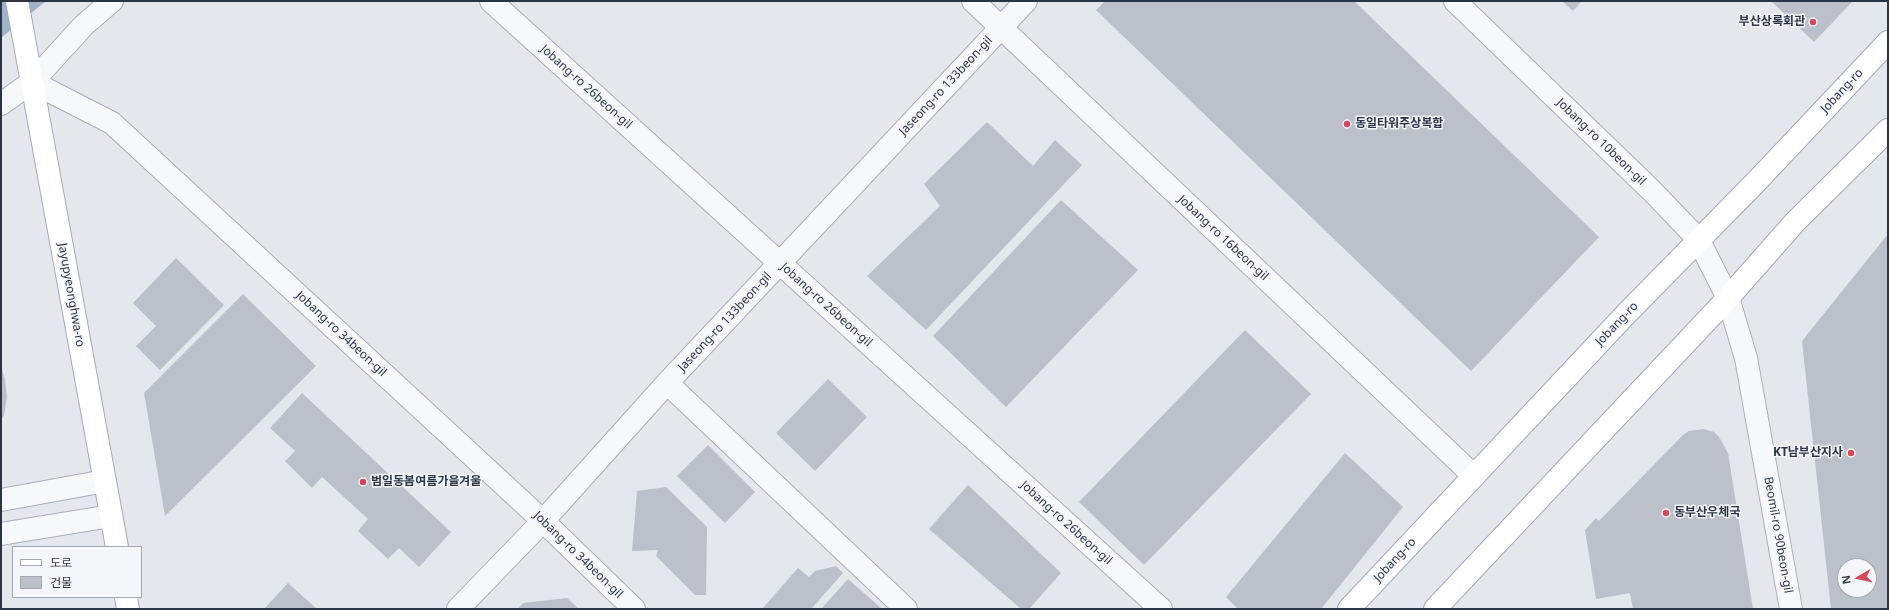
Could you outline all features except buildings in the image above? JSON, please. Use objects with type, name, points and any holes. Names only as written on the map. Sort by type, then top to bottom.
[{"type":"main road","name":"Jayupyeonghwa-ro","points":[[17,1],[117,546]]},
{"type":"main road","name":"Jobang-ro","points":[[1349,609],[1698,239],[1755,183],[1888,42]]},
{"type":"main road","points":[[1435,609],[1728,298],[1795,222],[1879,144],[1888,130]]},
{"type":"main road","points":[[126,598],[128,609]]},
{"type":"street","points":[[1,104],[32,82],[84,25],[112,1]]},
{"type":"street","name":"Jobang-ro 26beon-gil","points":[[491,1],[1161,609]]},
{"type":"street","name":"Jobang-ro 16beon-gil","points":[[972,1],[1474,476]]},
{"type":"street","name":"Jaseong-ro 133beon-gil","points":[[458,609],[543,521],[667,383],[1026,1]]},
{"type":"street","name":"Jobang-ro 10beon-gil","points":[[1455,1],[1652,191],[1698,239],[1728,298]]},
{"type":"street","name":"Jobang-ro 34beon-gil","points":[[32,82],[112,123],[543,521],[634,609]]},
{"type":"street","name":"Beomil-ro 90beon-gil","points":[[1728,298],[1746,358],[1791,609]]},
{"type":"street","points":[[667,383],[906,609]]},
{"type":"street","points":[[1,500],[105,481]]},
{"type":"street","points":[[1,534],[111,516]]},
{"type":"water","points":[[1,1],[46,1],[1,38]]},
{"type":"place","name":"부산상록회관","points":[[1813,22]]},
{"type":"place","name":"동일타워주상복합","points":[[1347,124]]},
{"type":"place","name":"KT남부산지사","points":[[1851,453]]},
{"type":"place","name":"범일동봄여름가을겨울","points":[[363,482]]},
{"type":"place","name":"동부산우체국","points":[[1666,513]]}]
